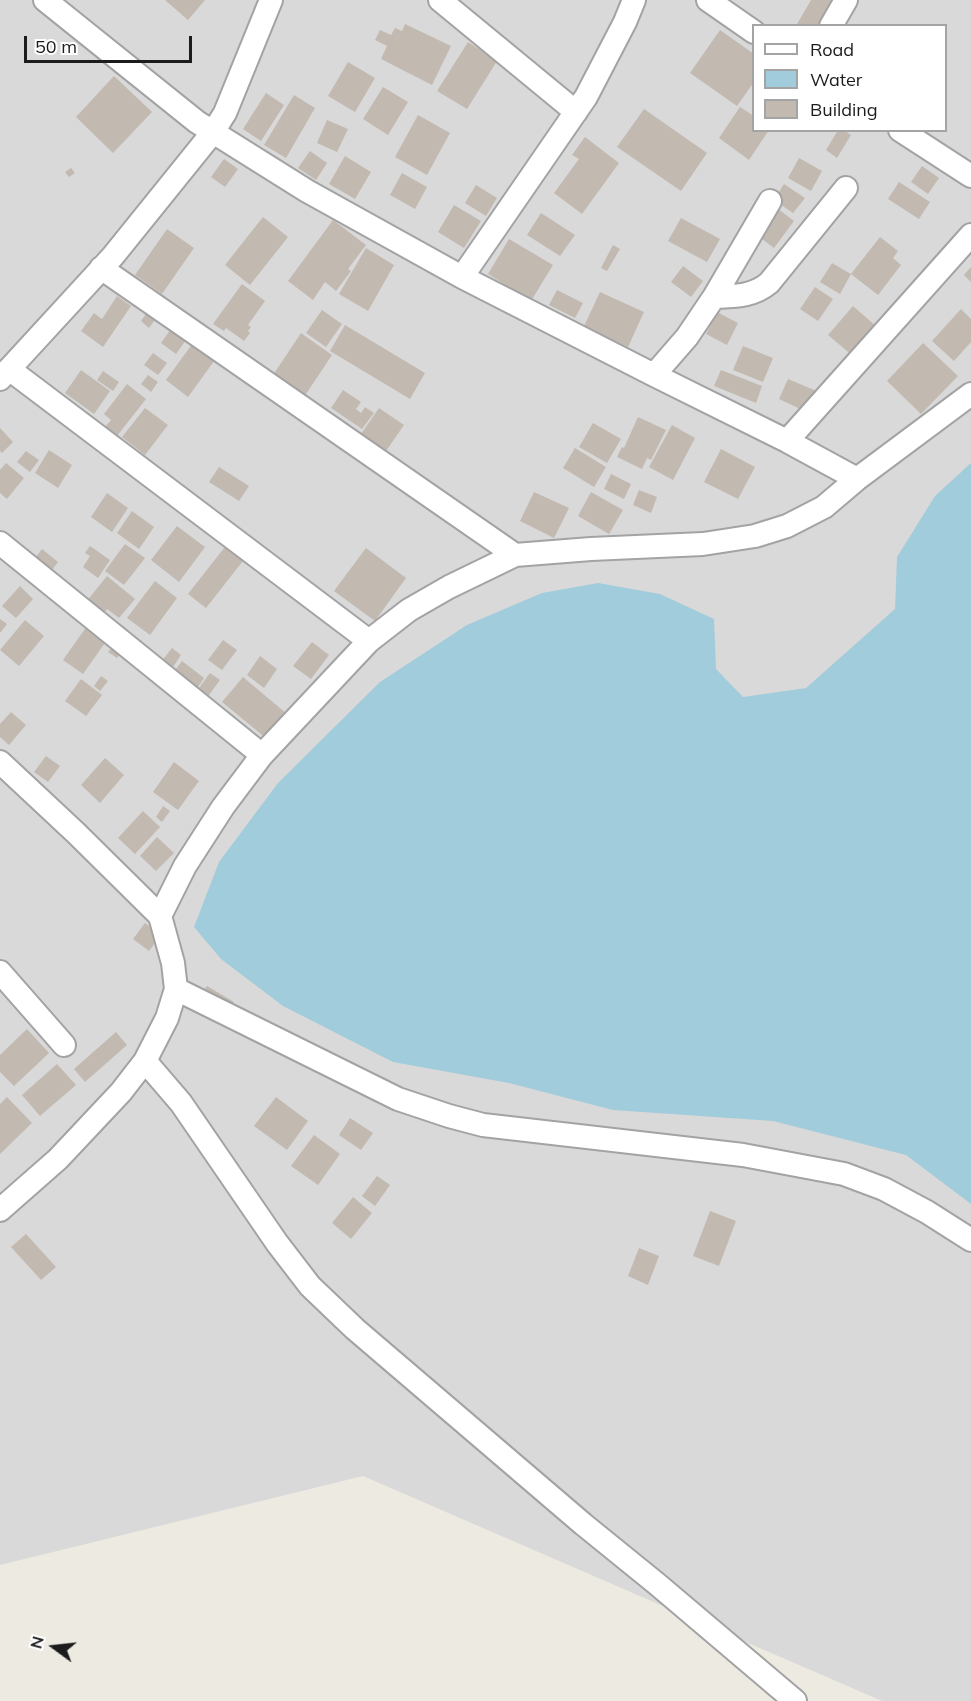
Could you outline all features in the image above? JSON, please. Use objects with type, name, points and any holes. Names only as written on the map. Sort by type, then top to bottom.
[{"type":"street","points":[[45,0],[197,122],[307,191],[462,277],[788,441],[857,479]]},
{"type":"street","points":[[271,0],[225,113],[213,132],[101,268],[4,374],[369,641]]},
{"type":"street","points":[[440,0],[576,112]]},
{"type":"street","points":[[462,277],[586,97],[634,0]]},
{"type":"street","points":[[708,0],[752,31]]},
{"type":"street","points":[[832,24],[846,0]]},
{"type":"street","points":[[903,132],[971,176]]},
{"type":"street","points":[[714,297],[740,296],[759,291],[769,283],[846,188]]},
{"type":"street","points":[[654,375],[687,337],[714,297],[771,201]]},
{"type":"street","points":[[788,441],[971,235]]},
{"type":"street","points":[[101,268],[515,555]]},
{"type":"street","points":[[160,916],[185,866],[223,807],[262,755],[369,641],[409,610],[449,587],[515,555],[703,544],[755,536],[787,526],[824,507],[857,479],[971,394]]},
{"type":"street","points":[[0,543],[262,755]]},
{"type":"street","points":[[0,762],[76,832],[160,916],[173,963],[176,989],[167,1018],[145,1061],[121,1092],[58,1159],[0,1210]]},
{"type":"street","points":[[0,972],[64,1045]]},
{"type":"street","points":[[176,989],[398,1099],[449,1116],[483,1125],[743,1155],[844,1174],[884,1189],[927,1212],[971,1240]]},
{"type":"street","points":[[145,1061],[181,1104],[277,1243],[310,1286],[355,1329],[795,1701]]},
{"type":"shaded area","points":[[0,0],[971,0],[971,1701],[882,1701],[363,1476],[0,1565]]},
{"type":"water","points":[[971,463],[971,1204],[906,1155],[773,1121],[613,1110],[509,1083],[393,1062],[283,1006],[221,959],[194,927],[219,862],[278,783],[380,682],[467,625],[542,593],[598,583],[660,594],[714,619],[716,669],[743,697],[806,688],[895,609],[897,557],[935,496]]},
{"type":"building","points":[[165,0],[205,0],[188,20]]},
{"type":"building","points":[[811,0],[847,0],[841,24],[797,24]]},
{"type":"building","points":[[405,24],[451,46],[432,85],[381,59],[387,46],[375,40],[380,30],[391,35],[395,28],[402,31]]},
{"type":"building","points":[[720,30],[752,53],[752,85],[737,106],[690,73]]},
{"type":"building","points":[[468,42],[497,61],[467,109],[437,91]]},
{"type":"building","points":[[348,62],[375,78],[355,112],[328,96]]},
{"type":"building","points":[[114,76],[152,112],[113,153],[76,117]]},
{"type":"building","points":[[383,87],[408,102],[388,135],[363,119]]},
{"type":"building","points":[[266,93],[284,105],[261,141],[243,129]]},
{"type":"building","points":[[294,95],[315,108],[286,158],[264,145]]},
{"type":"building","points":[[740,107],[752,115],[752,132],[768,132],[749,160],[719,138]]},
{"type":"building","points":[[644,109],[707,153],[681,191],[617,147]]},
{"type":"building","points":[[418,115],[450,133],[427,175],[395,157]]},
{"type":"building","points":[[327,120],[348,129],[337,152],[317,143]]},
{"type":"building","points":[[837,132],[847,132],[851,135],[837,158],[826,150]]},
{"type":"building","points":[[585,137],[619,163],[582,214],[554,193],[579,159],[572,155]]},
{"type":"building","points":[[310,151],[327,163],[316,180],[298,168]]},
{"type":"building","points":[[345,156],[371,172],[355,199],[329,184]]},
{"type":"building","points":[[799,158],[822,171],[811,191],[788,178]]},
{"type":"building","points":[[224,159],[238,169],[225,187],[211,177]]},
{"type":"building","points":[[922,166],[939,178],[928,194],[911,182]]},
{"type":"building","points":[[71,168],[75,173],[69,177],[65,172]]},
{"type":"building","points":[[402,173],[427,187],[415,209],[390,195]]},
{"type":"building","points":[[899,182],[930,202],[919,219],[888,199]]},
{"type":"building","points":[[784,184],[805,198],[793,213],[774,200]]},
{"type":"building","points":[[476,185],[497,198],[486,216],[465,203]]},
{"type":"building","points":[[454,205],[481,221],[464,248],[438,232]]},
{"type":"building","points":[[777,208],[794,221],[774,248],[757,235]]},
{"type":"building","points":[[541,213],[575,235],[560,256],[527,235]]},
{"type":"building","points":[[263,217],[288,237],[250,285],[225,265]]},
{"type":"building","points":[[681,218],[720,239],[707,262],[668,241]]},
{"type":"building","points":[[333,220],[366,245],[348,269],[351,271],[336,291],[325,282],[313,300],[288,281]]},
{"type":"building","points":[[167,229],[194,248],[162,294],[135,275]]},
{"type":"building","points":[[880,237],[898,251],[893,258],[901,265],[878,295],[851,274]]},
{"type":"building","points":[[509,239],[553,265],[531,301],[488,274]]},
{"type":"building","points":[[613,245],[620,249],[607,271],[601,268]]},
{"type":"building","points":[[366,248],[394,265],[368,311],[339,294]]},
{"type":"building","points":[[832,263],[851,274],[840,294],[820,282]]},
{"type":"building","points":[[683,266],[703,281],[691,297],[671,282]]},
{"type":"building","points":[[971,267],[971,282],[964,275]]},
{"type":"building","points":[[242,284],[265,301],[248,325],[251,327],[248,331],[250,333],[244,341],[226,328],[224,331],[213,324]]},
{"type":"building","points":[[815,287],[833,299],[818,321],[800,309]]},
{"type":"building","points":[[557,290],[583,303],[575,318],[549,305]]},
{"type":"building","points":[[600,292],[644,312],[628,347],[584,326]]},
{"type":"building","points":[[117,296],[131,306],[103,347],[81,331],[94,313],[102,319]]},
{"type":"building","points":[[853,306],[877,327],[853,356],[828,335]]},
{"type":"building","points":[[151,307],[160,313],[149,328],[141,321]]},
{"type":"building","points":[[961,309],[971,319],[971,342],[954,361],[932,341]]},
{"type":"building","points":[[322,310],[342,324],[326,347],[306,333]]},
{"type":"building","points":[[717,312],[738,323],[727,345],[706,334]]},
{"type":"building","points":[[345,325],[425,373],[410,399],[330,351]]},
{"type":"building","points":[[173,326],[188,337],[176,354],[161,343]]},
{"type":"building","points":[[301,333],[332,355],[304,397],[273,375]]},
{"type":"building","points":[[195,340],[217,357],[188,397],[166,380]]},
{"type":"building","points":[[923,343],[958,376],[921,414],[887,381]]},
{"type":"building","points":[[743,346],[773,358],[763,382],[733,370]]},
{"type":"building","points":[[153,353],[167,363],[158,375],[144,365]]},
{"type":"building","points":[[81,370],[110,391],[94,414],[65,393]]},
{"type":"building","points":[[721,370],[762,386],[756,403],[714,386]]},
{"type":"building","points":[[103,371],[119,382],[113,391],[97,380]]},
{"type":"building","points":[[148,375],[158,382],[151,392],[141,384]]},
{"type":"building","points":[[788,379],[819,392],[809,413],[779,399]]},
{"type":"building","points":[[127,384],[146,399],[117,436],[105,427],[111,420],[104,414]]},
{"type":"building","points":[[343,390],[361,402],[356,409],[361,413],[365,407],[374,413],[362,429],[331,408]]},
{"type":"building","points":[[145,408],[168,425],[145,455],[122,437]]},
{"type":"building","points":[[379,408],[404,425],[386,451],[361,434]]},
{"type":"building","points":[[638,417],[666,430],[651,460],[647,458],[642,469],[617,457],[622,447],[624,448]]},
{"type":"building","points":[[593,423],[621,439],[607,463],[579,447]]},
{"type":"building","points":[[672,425],[695,438],[673,480],[649,467]]},
{"type":"building","points":[[0,428],[13,442],[2,453],[0,451]]},
{"type":"building","points":[[575,448],[606,467],[594,487],[563,468]]},
{"type":"building","points":[[721,449],[755,467],[738,499],[704,482]]},
{"type":"building","points":[[49,450],[72,465],[58,488],[35,473]]},
{"type":"building","points":[[26,451],[39,460],[30,472],[17,462]]},
{"type":"building","points":[[6,463],[24,478],[7,499],[0,493],[0,470]]},
{"type":"building","points":[[219,467],[249,486],[239,501],[209,482]]},
{"type":"building","points":[[611,474],[631,484],[624,499],[604,489]]},
{"type":"building","points":[[639,490],[657,497],[651,513],[633,505]]},
{"type":"building","points":[[534,492],[569,508],[554,538],[520,521]]},
{"type":"building","points":[[591,492],[623,510],[609,534],[578,516]]},
{"type":"building","points":[[107,493],[128,508],[112,532],[91,517]]},
{"type":"building","points":[[132,511],[154,527],[139,549],[117,533]]},
{"type":"building","points":[[177,526],[205,547],[179,582],[151,560]]},
{"type":"building","points":[[228,543],[246,557],[206,608],[188,594]]},
{"type":"building","points":[[125,544],[145,558],[124,585],[105,571]]},
{"type":"building","points":[[90,546],[110,560],[98,578],[83,567],[90,556],[85,553]]},
{"type":"building","points":[[366,548],[406,578],[375,621],[334,591]]},
{"type":"building","points":[[42,549],[58,562],[49,574],[33,561]]},
{"type":"building","points":[[107,576],[135,599],[119,618],[107,609],[103,615],[86,602]]},
{"type":"building","points":[[155,581],[177,598],[150,635],[127,618]]},
{"type":"building","points":[[20,586],[33,599],[16,618],[2,606]]},
{"type":"building","points":[[0,619],[7,624],[0,633]]},
{"type":"building","points":[[25,620],[44,636],[19,666],[0,650]]},
{"type":"building","points":[[87,626],[107,640],[83,674],[63,660]]},
{"type":"building","points":[[223,640],[237,650],[222,670],[208,660]]},
{"type":"building","points":[[312,642],[329,655],[311,679],[293,666]]},
{"type":"building","points":[[114,645],[122,651],[117,658],[108,652]]},
{"type":"building","points":[[172,648],[181,655],[171,670],[161,662]]},
{"type":"building","points":[[260,656],[277,669],[264,688],[247,675]]},
{"type":"building","points":[[182,661],[204,678],[196,690],[173,673]]},
{"type":"building","points":[[210,673],[220,680],[206,699],[196,692]]},
{"type":"building","points":[[101,676],[108,681],[100,691],[94,686]]},
{"type":"building","points":[[243,677],[287,714],[267,739],[222,702]]},
{"type":"building","points":[[81,679],[102,695],[86,716],[65,701]]},
{"type":"building","points":[[11,712],[26,725],[9,745],[0,737],[0,724]]},
{"type":"building","points":[[46,756],[60,766],[48,782],[34,772]]},
{"type":"building","points":[[105,758],[124,775],[100,803],[81,785]]},
{"type":"building","points":[[174,762],[199,781],[178,810],[153,792]]},
{"type":"building","points":[[163,806],[170,811],[162,822],[156,817]]},
{"type":"building","points":[[143,811],[160,827],[135,854],[118,838]]},
{"type":"building","points":[[157,837],[174,853],[156,871],[140,856]]},
{"type":"building","points":[[145,923],[161,935],[149,951],[133,939]]},
{"type":"building","points":[[207,986],[234,1002],[228,1010],[202,993]]},
{"type":"building","points":[[27,1029],[49,1053],[14,1086],[0,1072],[0,1055]]},
{"type":"building","points":[[116,1032],[127,1045],[85,1082],[74,1069]]},
{"type":"building","points":[[57,1064],[76,1085],[40,1116],[22,1095]]},
{"type":"building","points":[[7,1097],[32,1123],[0,1154],[0,1104]]},
{"type":"building","points":[[276,1097],[308,1121],[287,1150],[254,1126]]},
{"type":"building","points":[[350,1118],[373,1133],[361,1150],[339,1135]]},
{"type":"building","points":[[314,1135],[340,1154],[318,1185],[291,1166]]},
{"type":"building","points":[[377,1176],[390,1185],[375,1206],[362,1196]]},
{"type":"building","points":[[353,1197],[372,1213],[351,1239],[332,1223]]},
{"type":"building","points":[[710,1211],[736,1221],[719,1266],[693,1256]]},
{"type":"building","points":[[26,1234],[56,1267],[41,1280],[11,1247]]},
{"type":"building","points":[[639,1248],[659,1256],[648,1285],[628,1276]]}]
